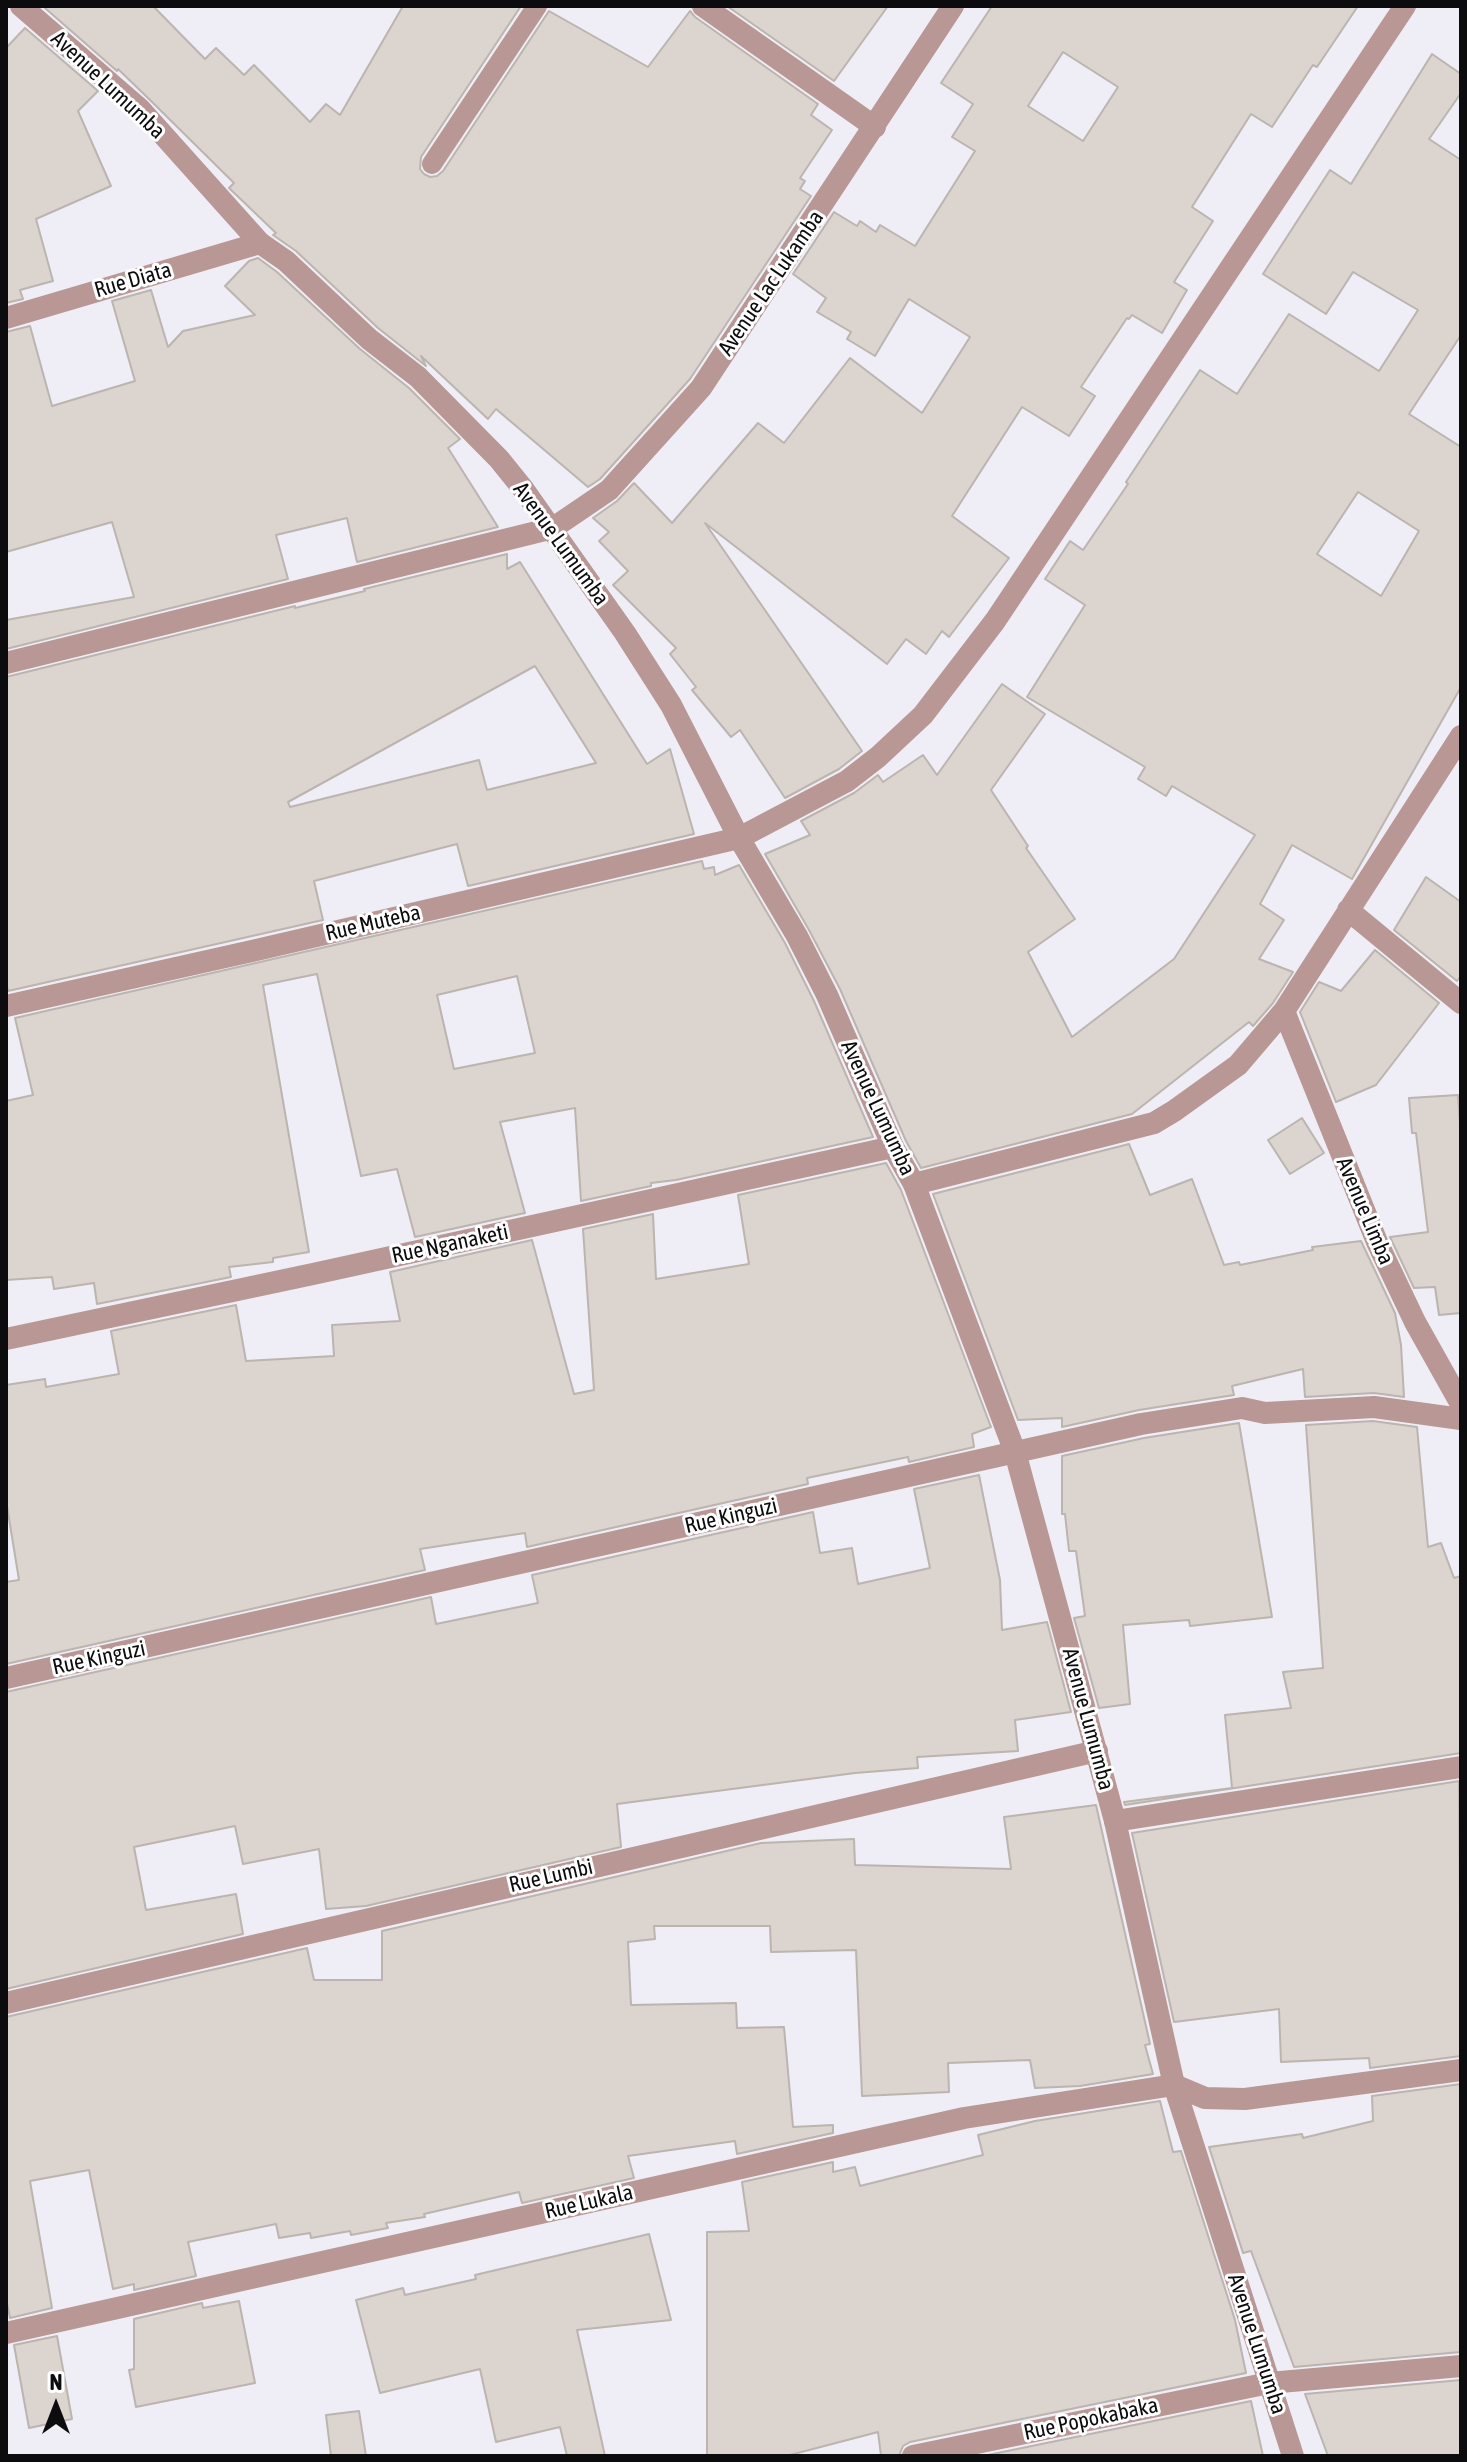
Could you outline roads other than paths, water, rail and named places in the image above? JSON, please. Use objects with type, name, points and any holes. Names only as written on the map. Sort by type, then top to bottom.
[{"type":"street","name":"Avenue Lumumba","points":[[21,6],[140,109],[260,243],[286,261],[359,329],[418,377],[499,459],[553,528],[671,705],[739,838],[797,936],[827,995],[893,1147],[914,1184],[1015,1452],[1115,1821],[1174,2085],[1293,2456]]},
{"type":"street","points":[[703,6],[875,127]]},
{"type":"street","name":"Avenue Lac Lukamba","points":[[553,528],[609,490],[701,388],[953,6]]},
{"type":"street","name":"Rue Muteba","points":[[6,1006],[739,838],[847,781],[923,715],[995,621],[1405,6]]},
{"type":"street","name":"Rue Diata","points":[[6,318],[260,243]]},
{"type":"street","points":[[6,663],[553,528]]},
{"type":"street","points":[[914,1184],[1154,1123],[1238,1065],[1284,1011],[1461,736]]},
{"type":"street","points":[[1348,910],[1461,1003]]},
{"type":"street","name":"Avenue Limba","points":[[1284,1011],[1377,1242],[1415,1322],[1461,1404]]},
{"type":"street","name":"Rue Nganaketi","points":[[6,1339],[893,1147]]},
{"type":"street","name":"Rue Kinguzi","points":[[6,1678],[1141,1424],[1242,1408],[1265,1413],[1374,1407],[1461,1419]]},
{"type":"street","name":"Rue Lumbi","points":[[6,2003],[1097,1751]]},
{"type":"street","points":[[1115,1821],[1461,1767]]},
{"type":"street","points":[[1174,2085],[1205,2098],[1245,2099],[1461,2070]]},
{"type":"street","name":"Rue Lukala","points":[[6,2333],[964,2118],[1174,2085]]},
{"type":"street","name":"Rue Popokabaka","points":[[913,2456],[1269,2383],[1461,2366]]},
{"type":"lane","points":[[432,164],[537,6]]}]
